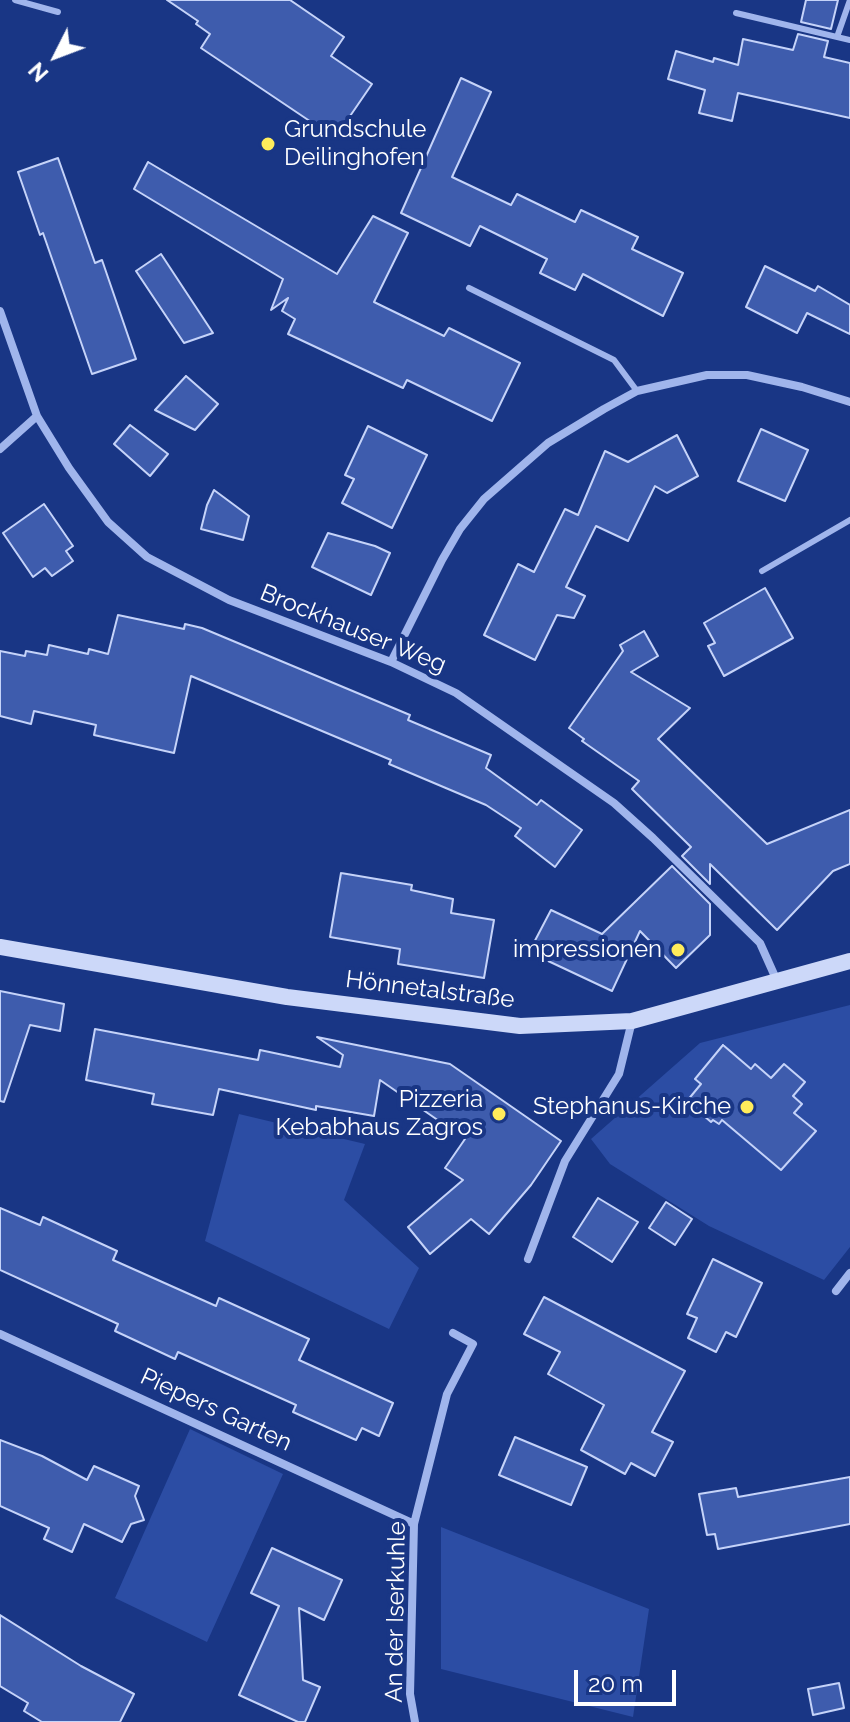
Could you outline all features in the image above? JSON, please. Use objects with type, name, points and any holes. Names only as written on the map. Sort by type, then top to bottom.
[{"type":"main road","name":"Hönnetalstraße","points":[[0,947],[287,997],[520,1026],[632,1021],[850,961]]},
{"type":"street","name":"Brockhauser Weg","points":[[0,311],[37,416],[108,522],[147,557],[229,600],[391,662],[456,693],[614,803],[760,943],[777,981]]},
{"type":"street","points":[[391,662],[442,560],[460,529],[484,499],[548,443],[637,391],[707,375],[747,375],[850,402]]},
{"type":"street","points":[[0,449],[37,416]]},
{"type":"street","points":[[528,1259],[565,1161],[619,1074],[632,1021]]},
{"type":"street","points":[[836,1291],[850,1273]]},
{"type":"street","name":"An der Iserkuhle","points":[[415,1722],[410,1694],[414,1524],[447,1394],[473,1344],[453,1333]]},
{"type":"street","name":"Piepers Garten","points":[[0,1334],[414,1524]]},
{"type":"lane","points":[[15,0],[58,12]]},
{"type":"lane","points":[[837,37],[850,0]]},
{"type":"lane","points":[[736,13],[850,40]]},
{"type":"lane","points":[[469,288],[614,360],[637,391]]},
{"type":"lane","points":[[762,571],[850,520]]},
{"type":"shaded area","points":[[850,1005],[850,1247],[824,1280],[709,1226],[610,1164],[591,1139],[700,1043]]},
{"type":"shaded area","points":[[239,1114],[365,1144],[344,1200],[419,1268],[389,1329],[205,1241]]},
{"type":"shaded area","points":[[190,1429],[283,1474],[207,1642],[115,1598]]},
{"type":"shaded area","points":[[441,1527],[649,1609],[633,1717],[441,1669]]},
{"type":"building","points":[[167,0],[290,0],[344,37],[331,56],[372,84],[335,138],[201,48],[210,34],[196,24],[198,21]]},
{"type":"building","points":[[806,0],[838,0],[831,29],[801,22]]},
{"type":"building","points":[[798,34],[828,41],[824,57],[850,63],[850,118],[738,93],[732,121],[699,113],[705,90],[668,79],[676,51],[713,62],[714,58],[738,65],[743,39],[793,50]]},
{"type":"building","points":[[461,78],[491,92],[452,177],[511,205],[517,194],[575,222],[581,210],[638,237],[632,249],[683,273],[663,316],[583,274],[575,290],[540,273],[547,259],[480,226],[470,246],[401,213]]},
{"type":"building","points":[[58,158],[95,263],[102,260],[136,359],[92,374],[43,233],[40,235],[18,172]]},
{"type":"building","points":[[148,162],[337,274],[373,216],[408,233],[374,302],[444,336],[449,328],[520,363],[492,421],[407,380],[403,388],[288,334],[295,319],[282,311],[288,298],[271,310],[283,279],[134,189]]},
{"type":"building","points":[[161,254],[213,333],[184,343],[136,271]]},
{"type":"building","points":[[765,266],[815,291],[818,286],[850,305],[850,334],[807,313],[797,333],[746,307]]},
{"type":"building","points":[[186,376],[218,404],[195,430],[155,410]]},
{"type":"building","points":[[130,425],[168,454],[150,476],[114,444]]},
{"type":"building","points":[[368,426],[427,455],[392,528],[342,503],[354,479],[345,475]]},
{"type":"building","points":[[761,429],[808,450],[785,501],[738,481]]},
{"type":"building","points":[[677,435],[698,476],[667,493],[655,486],[628,541],[596,526],[566,587],[585,596],[574,618],[557,615],[535,660],[484,635],[518,564],[534,572],[565,509],[578,515],[605,451],[628,462]]},
{"type":"building","points":[[214,490],[249,516],[243,540],[201,529]]},
{"type":"building","points":[[44,504],[73,546],[66,551],[73,561],[52,576],[45,568],[33,577],[3,533]]},
{"type":"building","points":[[328,533],[390,553],[371,595],[312,567]]},
{"type":"building","points":[[765,588],[793,638],[724,676],[708,646],[715,643],[704,623]]},
{"type":"building","points":[[118,615],[184,629],[185,624],[202,628],[410,715],[408,720],[491,755],[486,768],[537,805],[541,800],[582,830],[555,867],[515,836],[521,828],[486,805],[389,764],[391,760],[191,676],[174,753],[94,735],[96,725],[34,711],[31,724],[0,716],[0,651],[25,656],[26,651],[47,655],[49,645],[88,654],[89,649],[108,654]]},
{"type":"building","points":[[644,631],[658,656],[631,672],[690,708],[658,739],[767,844],[850,810],[850,864],[833,871],[777,930],[710,864],[710,884],[682,856],[691,847],[632,789],[639,781],[582,741],[584,739],[569,728],[623,651],[620,645]]},
{"type":"building","points":[[672,866],[710,904],[710,935],[676,968],[640,931],[612,991],[529,952],[551,910],[602,934]]},
{"type":"building","points":[[341,873],[412,885],[411,890],[453,899],[451,913],[494,920],[484,978],[398,964],[400,949],[330,937]]},
{"type":"building","points":[[0,991],[64,1004],[60,1031],[30,1025],[4,1102],[0,1101]]},
{"type":"building","points":[[95,1029],[258,1060],[260,1050],[340,1067],[343,1055],[317,1037],[450,1064],[561,1141],[531,1185],[489,1234],[471,1219],[430,1254],[408,1227],[463,1180],[445,1168],[465,1139],[380,1080],[374,1116],[316,1106],[316,1110],[219,1089],[213,1115],[152,1104],[154,1094],[86,1080]]},
{"type":"building","name":"Stephanus-Kirche","points":[[723,1045],[751,1069],[755,1064],[771,1078],[784,1064],[805,1082],[793,1096],[802,1104],[794,1113],[816,1131],[781,1170],[722,1120],[719,1124],[713,1120],[711,1122],[687,1101],[701,1084],[695,1079]]},
{"type":"building","points":[[598,1198],[638,1222],[612,1262],[573,1237]]},
{"type":"building","points":[[666,1202],[692,1219],[675,1245],[649,1228]]},
{"type":"building","points":[[0,1208],[40,1225],[43,1217],[117,1251],[113,1260],[216,1306],[219,1298],[309,1339],[299,1360],[393,1403],[379,1436],[362,1428],[356,1440],[293,1412],[296,1405],[178,1352],[175,1359],[115,1331],[118,1324],[0,1270]]},
{"type":"building","points":[[713,1259],[762,1283],[736,1337],[726,1332],[716,1352],[688,1338],[697,1318],[687,1314]]},
{"type":"building","points":[[544,1297],[685,1371],[652,1432],[673,1442],[655,1476],[631,1463],[625,1474],[581,1450],[604,1405],[548,1374],[560,1352],[524,1334]]},
{"type":"building","points":[[515,1437],[587,1467],[571,1505],[499,1475]]},
{"type":"building","points":[[0,1440],[42,1456],[87,1480],[94,1466],[139,1486],[135,1496],[144,1520],[131,1524],[122,1542],[84,1524],[72,1552],[44,1539],[49,1528],[0,1506]]},
{"type":"building","points":[[850,1477],[850,1524],[718,1549],[715,1534],[707,1535],[699,1494],[736,1488],[738,1497]]},
{"type":"building","points":[[272,1548],[342,1580],[324,1620],[299,1608],[303,1680],[320,1687],[305,1722],[298,1722],[239,1695],[279,1606],[251,1593]]},
{"type":"building","points":[[0,1615],[81,1666],[134,1694],[120,1722],[42,1722],[24,1711],[28,1703],[0,1686]]},
{"type":"building","points":[[839,1683],[844,1708],[813,1715],[808,1689]]},
{"type":"place","name":"Grundschule Deilinghofen","points":[[268,144]]},
{"type":"place","name":"impressionen","points":[[678,950]]},
{"type":"place","name":"Stephanus-Kirche","points":[[747,1107]]},
{"type":"place","name":"Pizzeria Kebabhaus Zagros","points":[[499,1114]]}]
